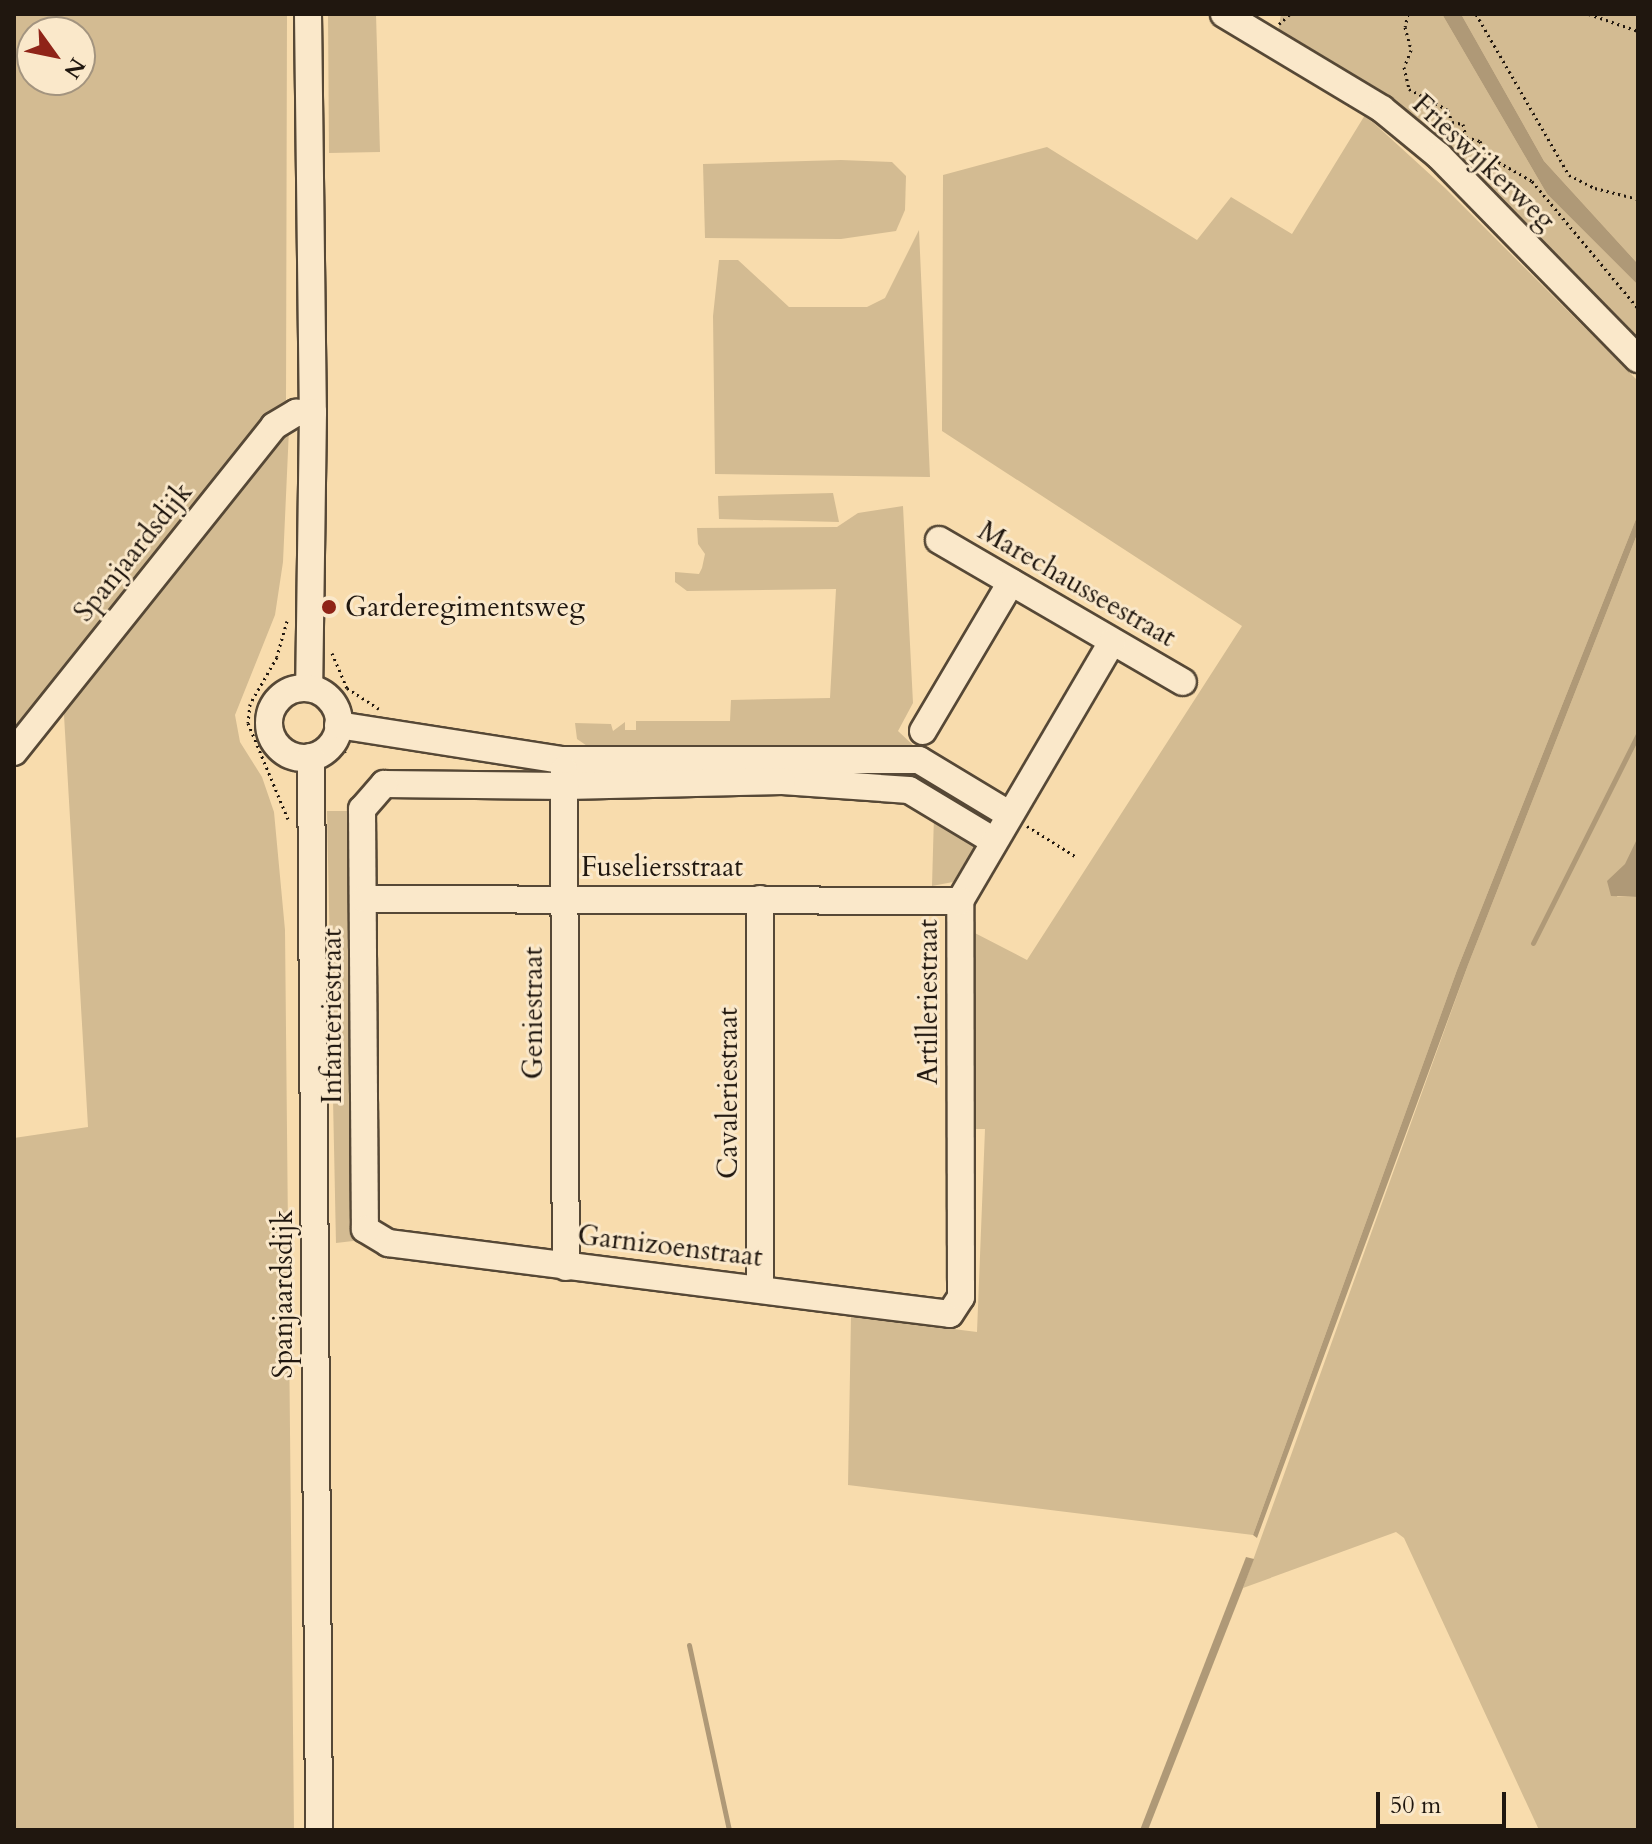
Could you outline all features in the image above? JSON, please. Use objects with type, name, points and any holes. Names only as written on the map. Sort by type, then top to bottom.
[{"type":"street","points":[[308,14],[313,412],[309,688]]},
{"type":"street","name":"Frieswijkerweg","points":[[1224,14],[1382,109],[1439,156],[1638,359]]},
{"type":"street","name":"Spanjaardsdijk","points":[[14,752],[274,426],[296,413],[313,412]]},
{"type":"street","name":"Marechausseestraat","points":[[939,540],[1183,682]]},
{"type":"street","points":[[923,731],[1011,582]]},
{"type":"street","name":"Artilleriestraat","points":[[957,1306],[962,1253],[960,901],[1112,642]]},
{"type":"street","points":[[309,688],[334,705],[338,725],[322,761],[285,752],[269,730],[274,704],[283,694],[309,688]]},
{"type":"street","points":[[338,725],[562,760],[919,760],[1002,827]]},
{"type":"street","name":"Geniestraat","points":[[562,760],[566,786],[566,1267]]},
{"type":"street","name":"Spanjaardsdijk","points":[[319,1830],[322,761]]},
{"type":"street","points":[[566,786],[782,781],[909,790],[1002,827]]},
{"type":"street","name":"Infanteriestraat","points":[[374,1238],[365,1229],[362,809],[372,792],[384,784],[566,786]]},
{"type":"street","name":"Fuseliersstraat","points":[[364,899],[960,901]]},
{"type":"street","name":"Cavaleriestraat","points":[[760,899],[760,1288]]},
{"type":"street","name":"Garnizoenstraat","points":[[374,1238],[566,1267],[760,1288],[933,1313],[950,1314],[957,1306]]},
{"type":"path","points":[[1408,14],[1405,27],[1411,50],[1404,67],[1409,89],[1448,110],[1452,122],[1463,124],[1466,137],[1480,141],[1488,156],[1532,181],[1638,308]]},
{"type":"path","points":[[1476,14],[1569,175],[1595,188],[1638,199]]},
{"type":"path","points":[[1589,14],[1638,31]]},
{"type":"path","points":[[282,644],[332,653],[347,688],[382,711]]},
{"type":"path","points":[[322,761],[337,752],[354,750]]},
{"type":"path","points":[[1002,827],[1033,828],[1075,856]]},
{"type":"shaded area","points":[[14,14],[287,14],[286,405],[14,749]]},
{"type":"shaded area","points":[[328,14],[376,14],[380,152],[329,153]]},
{"type":"shaded area","points":[[1281,14],[1442,14],[1547,194],[1638,285],[1638,349],[1465,174],[1277,37]]},
{"type":"shaded area","points":[[1442,14],[1461,14],[1544,161],[1638,264],[1638,285],[1547,194]]},
{"type":"shaded area","points":[[1461,14],[1638,14],[1638,264],[1544,161]]},
{"type":"shaded area","points":[[1365,115],[1445,188],[1638,381],[1638,514],[1457,970],[1253,1535],[848,1485],[851,1316],[977,1332],[985,1129],[968,1129],[969,930],[1027,960],[1242,626],[942,431],[943,175],[1047,147],[1197,240],[1231,197],[1292,234]]},
{"type":"shaded area","points":[[841,160],[892,162],[906,176],[905,210],[896,231],[841,239],[705,238],[703,164]]},
{"type":"shaded area","points":[[919,230],[930,477],[715,474],[713,316],[719,260],[738,260],[789,307],[867,307],[885,298]]},
{"type":"shaded area","points":[[289,429],[283,562],[275,615],[235,715],[240,742],[262,777],[274,812],[285,930],[294,1830],[14,1830],[14,1138],[88,1127],[63,698]]},
{"type":"shaded area","points":[[833,493],[839,522],[719,519],[718,496]]},
{"type":"shaded area","points":[[903,506],[913,703],[898,731],[915,747],[593,750],[577,739],[575,723],[611,724],[613,731],[625,722],[625,730],[636,730],[636,721],[730,721],[731,700],[830,698],[836,589],[687,591],[675,582],[675,572],[699,574],[702,568],[705,554],[698,544],[697,528],[837,527],[858,513]]},
{"type":"shaded area","points":[[1638,514],[1638,532],[1468,965],[1257,1538],[1253,1535],[1457,970]]},
{"type":"shaded area","points":[[1638,532],[1638,837],[1617,897],[1638,897],[1638,1830],[1539,1830],[1404,1538],[1396,1532],[1243,1588],[1468,965]]},
{"type":"shaded area","points":[[327,811],[350,811],[353,1241],[336,1243]]},
{"type":"shaded area","points":[[934,815],[977,843],[953,882],[932,886]]},
{"type":"shaded area","points":[[1638,837],[1638,897],[1611,896],[1607,881],[1625,864]]},
{"type":"shaded area","points":[[1246,1557],[1254,1559],[1243,1588],[1148,1830],[1140,1830]]},
{"type":"waterway","points":[[1533,943],[1638,734]]},
{"type":"waterway","points":[[689,1645],[729,1830]]},
{"type":"place","name":"Garderegimentsweg","points":[[329,607]]}]
